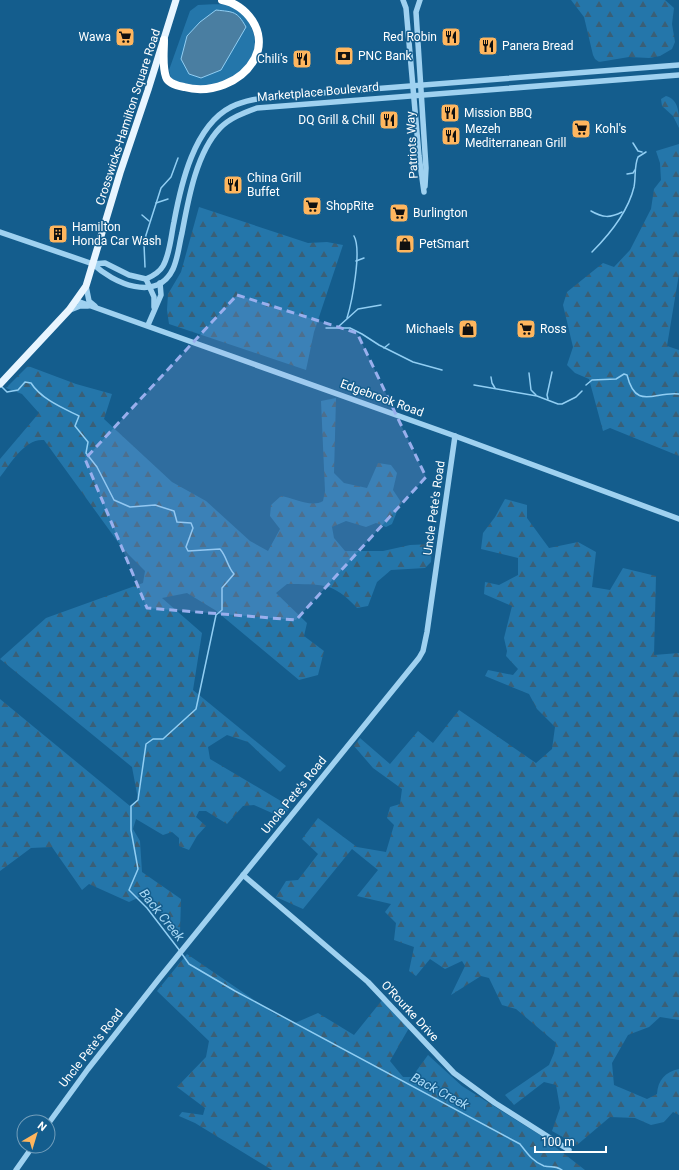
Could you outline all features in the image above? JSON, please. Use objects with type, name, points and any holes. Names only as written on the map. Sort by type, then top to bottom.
[{"type":"highway","points":[[164,40],[164,68],[168,81],[178,86],[200,89],[210,89],[231,82],[242,73],[256,57],[259,37],[249,15],[235,4],[222,0]]},
{"type":"main road","name":"Crosswicks-Hamilton Square Road","points":[[77,301],[86,286],[120,173],[176,0]]},
{"type":"main road","points":[[1,382],[77,301]]},
{"type":"street","name":"Patriots Way","points":[[403,0],[406,8],[420,168],[424,192],[426,168],[416,12],[420,0]]},
{"type":"street","name":"Marketplace Boulevard","points":[[146,279],[159,272],[163,266],[178,200],[191,160],[205,131],[223,112],[243,102],[254,99],[679,65]]},
{"type":"street","name":"Marketplace Boulevard","points":[[150,288],[166,279],[174,267],[188,203],[206,149],[212,138],[228,121],[241,113],[257,108],[679,75]]},
{"type":"street","points":[[0,232],[93,264],[105,263],[129,275],[146,279],[154,298],[154,308]]},
{"type":"street","points":[[93,264],[102,274],[127,285],[135,288],[150,288]]},
{"type":"street","points":[[148,325],[154,308],[161,295],[160,283]]},
{"type":"street","points":[[86,286],[89,300],[100,309]]},
{"type":"street","name":"Edgebrook Road","points":[[77,301],[148,325],[455,436],[679,519]]},
{"type":"street","points":[[69,310],[80,306],[91,306]]},
{"type":"street","name":"Uncle Pete's Road","points":[[55,1114],[88,1069],[181,951],[415,664],[423,651],[455,436]]},
{"type":"street","name":"O'Rourke Drive","points":[[242,875],[368,982],[454,1073],[495,1103],[570,1150]]},
{"type":"street","points":[[16,1170],[27,1154]]},
{"type":"highlighted area","points":[[237,295],[357,333],[426,477],[296,620],[147,608],[85,459]]},
{"type":"green space","points":[[571,0],[665,0],[674,8],[672,24],[675,42],[672,49],[660,56],[649,58],[629,57],[599,62],[593,55],[584,17]]},
{"type":"green space","points":[[215,4],[232,6],[238,9],[248,20],[255,39],[253,54],[245,67],[233,76],[218,83],[202,86],[186,84],[171,78],[169,70],[190,11],[198,5]]},
{"type":"green space","points":[[666,96],[674,100],[676,104],[679,128],[673,116],[662,106],[661,99]]},
{"type":"green space","points":[[679,144],[679,274],[667,346],[679,350],[679,456],[610,428],[603,431],[589,379],[575,373],[567,365],[573,347],[563,305],[567,292],[603,263],[614,267],[630,250],[651,209],[654,189],[661,180],[660,163],[656,151]]},
{"type":"green space","points":[[199,207],[308,243],[327,242],[343,245],[314,332],[306,370],[169,324],[167,310],[168,294],[181,272]]},
{"type":"green space","points":[[28,366],[76,384],[112,394],[104,419],[172,482],[206,501],[250,541],[268,551],[280,529],[270,516],[271,505],[281,496],[308,503],[318,503],[323,501],[325,491],[321,401],[336,398],[334,473],[344,483],[367,488],[378,463],[391,465],[397,473],[393,490],[401,502],[392,524],[386,527],[376,523],[366,527],[346,521],[332,527],[334,538],[345,551],[383,551],[410,545],[432,544],[431,562],[425,568],[391,570],[377,582],[368,606],[357,608],[340,593],[326,586],[287,584],[276,593],[307,623],[304,636],[324,651],[318,675],[299,680],[215,610],[187,593],[162,598],[202,633],[193,690],[286,766],[280,772],[248,742],[227,735],[208,747],[210,759],[291,807],[281,817],[254,805],[243,806],[227,824],[206,811],[199,811],[196,817],[206,826],[197,836],[189,850],[179,846],[179,838],[172,832],[163,835],[136,819],[133,829],[140,841],[142,872],[181,899],[180,932],[144,895],[129,902],[89,884],[82,890],[52,847],[31,848],[0,871],[0,699],[130,806],[138,799],[132,767],[0,659],[46,618],[143,583],[145,571],[123,549],[44,440],[37,440],[19,452],[0,477],[0,459],[39,413],[22,394],[6,388]]},
{"type":"green space","points":[[505,499],[527,505],[527,518],[549,548],[578,542],[596,552],[592,587],[610,590],[623,568],[656,576],[654,655],[679,653],[679,1020],[660,1017],[649,1027],[628,1035],[612,1063],[614,1085],[647,1099],[657,1094],[663,1077],[674,1070],[679,1069],[679,1115],[673,1112],[664,1122],[651,1125],[635,1118],[610,1117],[577,1145],[552,1131],[560,1108],[556,1085],[544,1082],[514,1105],[505,1095],[549,1065],[556,1043],[516,1009],[502,1005],[489,978],[481,976],[451,995],[465,966],[462,961],[445,969],[430,959],[416,976],[409,971],[414,947],[394,940],[396,923],[385,912],[391,904],[357,896],[378,870],[352,849],[303,909],[276,897],[286,881],[298,880],[318,854],[302,839],[318,818],[357,847],[386,852],[394,825],[387,818],[390,807],[400,804],[402,789],[373,768],[354,746],[360,738],[390,764],[418,731],[433,743],[459,710],[536,763],[552,749],[555,727],[537,709],[529,694],[485,676],[488,670],[513,675],[518,669],[506,656],[507,651],[504,638],[512,606],[484,594],[485,582],[499,585],[518,575],[518,558],[481,549],[483,533],[495,517]]},
{"type":"green space","points":[[187,954],[273,1013],[295,1023],[318,1013],[354,1035],[383,999],[409,1028],[390,1061],[403,1077],[412,1077],[428,1055],[462,1086],[540,1135],[585,1170],[272,1170],[195,1123],[179,1116],[182,1112],[203,1115],[205,1108],[177,1087],[206,1057],[209,1041],[157,991]]},
{"type":"shaded area","points":[[216,10],[234,13],[240,18],[246,27],[221,70],[201,78],[189,74],[181,59],[187,36],[200,22]]},
{"type":"waterway","points":[[633,143],[638,151],[642,152]]},
{"type":"waterway","points":[[592,252],[612,230],[623,214],[634,187],[638,157],[646,152]]},
{"type":"waterway","points":[[145,267],[144,244],[146,235],[161,188],[171,177],[178,158]]},
{"type":"waterway","points":[[627,174],[633,173],[635,170]]},
{"type":"waterway","points":[[156,203],[168,199]]},
{"type":"waterway","points":[[591,211],[599,215],[606,216],[622,212]]},
{"type":"waterway","points":[[142,215],[149,221]]},
{"type":"waterway","points":[[347,318],[354,289],[357,264],[357,252],[354,236]]},
{"type":"waterway","points":[[356,261],[364,258]]},
{"type":"waterway","points":[[338,327],[358,309],[381,305]]},
{"type":"waterway","points":[[326,328],[350,328],[413,362],[442,370]]},
{"type":"waterway","points":[[384,348],[389,344]]},
{"type":"waterway","points":[[548,399],[547,395],[552,372]]},
{"type":"waterway","points":[[529,373],[531,390],[536,395]]},
{"type":"waterway","points":[[586,385],[592,380],[616,379],[624,374],[627,375],[635,393],[641,396],[647,397],[679,394]]},
{"type":"waterway","points":[[491,377],[495,388]]},
{"type":"waterway","name":"Back Creek","points":[[1,386],[7,392],[18,390],[25,382],[31,383],[40,394],[79,416],[75,426],[88,442],[86,453],[97,467],[114,500],[130,507],[155,505],[174,511],[177,522],[191,523],[193,528],[186,547],[188,551],[220,549],[234,574],[222,588],[222,610],[216,615],[196,709],[163,739],[153,739],[146,744],[138,800],[131,806],[131,830],[138,869],[129,890],[147,908],[180,951]]},
{"type":"waterway","points":[[474,385],[537,396],[558,404],[562,404],[576,397],[582,391]]},
{"type":"waterway","name":"Back Creek","points":[[182,954],[189,964],[235,991],[520,1144],[530,1157],[540,1164],[546,1167],[562,1170]]},
{"type":"place","name":"Wawa","points":[[125,37]]},
{"type":"place","name":"Red Robin","points":[[451,37]]},
{"type":"place","name":"Panera Bread","points":[[488,46]]},
{"type":"place","name":"PNC Bank","points":[[344,56]]},
{"type":"place","name":"Chili's","points":[[302,59]]},
{"type":"place","name":"Mission BBQ","points":[[450,113]]},
{"type":"place","name":"DQ Grill & Chill","points":[[389,120]]},
{"type":"place","name":"Kohl's","points":[[581,129]]},
{"type":"place","name":"Mezeh Mediterranean Grill","points":[[451,136]]},
{"type":"place","name":"China Grill Buffet","points":[[233,185]]},
{"type":"place","name":"ShopRite","points":[[312,206]]},
{"type":"place","name":"Burlington","points":[[399,213]]},
{"type":"place","name":"Hamilton Honda Car Wash","points":[[58,234]]},
{"type":"place","name":"PetSmart","points":[[405,244]]},
{"type":"place","name":"Michaels","points":[[468,329]]},
{"type":"place","name":"Ross","points":[[526,329]]}]
